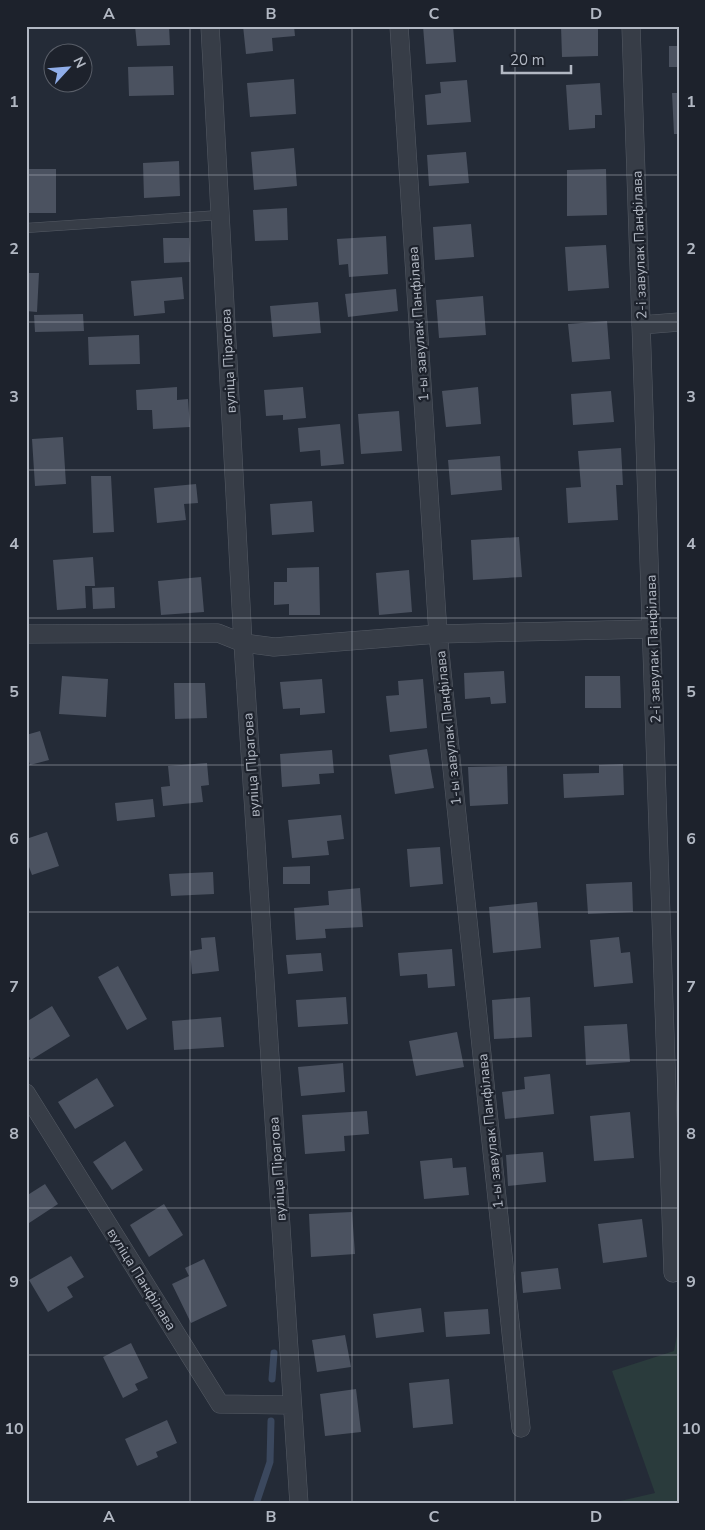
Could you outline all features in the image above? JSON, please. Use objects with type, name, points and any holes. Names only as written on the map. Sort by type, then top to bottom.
[{"type":"street","name":"вуліца Пірагова","points":[[210,26],[243,643],[299,1504]]},
{"type":"street","name":"1-ы завулак Панфілава","points":[[398,26],[438,634],[522,1428]]},
{"type":"street","name":"2-і завулак Панфілава","points":[[631,26],[673,1273]]},
{"type":"street","points":[[641,325],[679,322]]},
{"type":"street","points":[[26,634],[218,633],[243,643],[274,646],[438,634],[652,629]]},
{"type":"street","name":"вуліца Панфілава","points":[[26,1093],[220,1404],[292,1405]]},
{"type":"lane","points":[[26,228],[220,216]]},
{"type":"shaded area","points":[[679,1325],[679,1504],[607,1504],[655,1493],[612,1371],[674,1351]]},
{"type":"building","points":[[135,26],[169,26],[170,45],[137,46]]},
{"type":"building","points":[[243,26],[294,26],[295,36],[272,38],[273,51],[246,54]]},
{"type":"building","points":[[423,26],[453,26],[456,62],[426,64]]},
{"type":"building","points":[[561,26],[598,26],[598,56],[562,57]]},
{"type":"building","points":[[669,46],[679,46],[679,67],[669,67]]},
{"type":"building","points":[[173,66],[174,95],[129,96],[128,67]]},
{"type":"building","points":[[294,79],[296,114],[250,117],[247,83]]},
{"type":"building","points":[[467,80],[471,122],[427,125],[425,95],[441,93],[440,82]]},
{"type":"building","points":[[600,83],[602,115],[595,115],[595,128],[569,130],[566,85]]},
{"type":"building","points":[[672,93],[679,93],[679,134],[674,134]]},
{"type":"building","points":[[294,148],[297,186],[254,190],[251,152]]},
{"type":"building","points":[[466,152],[469,183],[429,186],[427,155]]},
{"type":"building","points":[[179,161],[180,196],[144,198],[143,163]]},
{"type":"building","points":[[26,169],[56,169],[56,213],[26,213]]},
{"type":"building","points":[[606,169],[607,215],[567,216],[567,170]]},
{"type":"building","points":[[287,208],[288,240],[255,241],[253,210]]},
{"type":"building","points":[[471,224],[474,257],[435,260],[433,227]]},
{"type":"building","points":[[386,236],[388,274],[349,277],[348,264],[339,265],[337,239]]},
{"type":"building","points":[[163,238],[189,238],[190,262],[164,263]]},
{"type":"building","points":[[606,245],[609,288],[568,291],[565,247]]},
{"type":"building","points":[[26,273],[39,273],[37,312],[26,311]]},
{"type":"building","points":[[182,277],[184,299],[164,301],[165,313],[134,316],[131,281]]},
{"type":"building","points":[[396,289],[398,311],[348,317],[345,294]]},
{"type":"building","points":[[483,296],[486,335],[439,338],[436,300]]},
{"type":"building","points":[[318,302],[321,333],[273,337],[270,306]]},
{"type":"building","points":[[83,314],[84,331],[35,332],[34,315]]},
{"type":"building","points":[[607,321],[610,359],[572,362],[568,324]]},
{"type":"building","points":[[139,335],[140,364],[89,365],[88,337]]},
{"type":"building","points":[[177,387],[177,400],[188,399],[190,427],[153,429],[152,410],[137,410],[136,390]]},
{"type":"building","points":[[303,387],[306,418],[283,420],[283,415],[266,416],[264,390]]},
{"type":"building","points":[[478,387],[481,424],[446,427],[442,391]]},
{"type":"building","points":[[611,391],[614,422],[573,425],[571,394]]},
{"type":"building","points":[[399,411],[402,451],[361,454],[358,414]]},
{"type":"building","points":[[340,424],[344,464],[321,466],[320,450],[300,452],[298,428]]},
{"type":"building","points":[[63,437],[66,484],[35,486],[32,439]]},
{"type":"building","points":[[621,448],[623,485],[616,485],[618,520],[568,523],[566,488],[581,487],[578,451]]},
{"type":"building","points":[[500,456],[502,490],[451,495],[448,460]]},
{"type":"building","points":[[91,476],[111,476],[114,532],[93,533]]},
{"type":"building","points":[[196,484],[198,503],[184,504],[186,520],[157,523],[154,488]]},
{"type":"building","points":[[312,501],[314,532],[272,535],[270,504]]},
{"type":"building","points":[[519,537],[522,577],[473,580],[471,540]]},
{"type":"building","points":[[93,557],[95,586],[85,586],[86,608],[57,610],[53,560]]},
{"type":"building","points":[[319,567],[320,615],[289,615],[289,604],[274,605],[274,582],[287,582],[287,568]]},
{"type":"building","points":[[409,570],[412,612],[379,615],[376,573]]},
{"type":"building","points":[[201,577],[204,612],[161,615],[158,581]]},
{"type":"building","points":[[114,587],[115,608],[93,609],[92,588]]},
{"type":"building","points":[[504,671],[506,703],[491,704],[490,697],[465,699],[464,673]]},
{"type":"building","points":[[62,676],[108,679],[106,717],[59,714]]},
{"type":"building","points":[[585,676],[620,676],[621,708],[585,708]]},
{"type":"building","points":[[322,679],[325,713],[300,715],[300,708],[283,709],[280,682]]},
{"type":"building","points":[[423,679],[427,728],[390,732],[386,696],[399,695],[398,681]]},
{"type":"building","points":[[174,683],[205,683],[207,718],[175,719]]},
{"type":"building","points":[[40,731],[49,760],[30,765],[26,752],[26,735]]},
{"type":"building","points":[[427,749],[434,788],[395,794],[389,755]]},
{"type":"building","points":[[332,750],[334,773],[319,774],[320,784],[282,787],[280,754]]},
{"type":"building","points":[[207,763],[209,785],[201,786],[203,802],[163,806],[161,787],[170,786],[168,766]]},
{"type":"building","points":[[623,764],[624,795],[564,798],[563,774],[599,773],[599,765]]},
{"type":"building","points":[[507,766],[508,804],[470,806],[468,767]]},
{"type":"building","points":[[153,799],[155,817],[117,821],[115,803]]},
{"type":"building","points":[[341,815],[344,839],[327,841],[329,855],[292,858],[288,820]]},
{"type":"building","points":[[47,832],[59,866],[32,875],[26,859],[26,839]]},
{"type":"building","points":[[440,847],[443,884],[410,887],[407,849]]},
{"type":"building","points":[[310,866],[310,884],[283,884],[283,867]]},
{"type":"building","points":[[213,872],[214,894],[171,896],[169,874]]},
{"type":"building","points":[[632,882],[633,912],[588,914],[586,884]]},
{"type":"building","points":[[360,888],[363,927],[325,929],[326,938],[296,940],[294,908],[329,905],[328,891]]},
{"type":"building","points":[[537,902],[541,948],[493,953],[489,907]]},
{"type":"building","points":[[215,937],[219,971],[192,974],[190,951],[202,949],[201,938]]},
{"type":"building","points":[[619,937],[621,953],[630,952],[633,983],[594,987],[590,940]]},
{"type":"building","points":[[452,949],[455,986],[428,988],[427,974],[400,976],[398,953]]},
{"type":"building","points":[[321,953],[323,971],[288,974],[286,955]]},
{"type":"building","points":[[118,966],[147,1019],[127,1030],[98,977]]},
{"type":"building","points":[[346,997],[348,1024],[298,1027],[296,1000]]},
{"type":"building","points":[[530,997],[532,1037],[494,1039],[492,1000]]},
{"type":"building","points":[[52,1006],[70,1036],[31,1060],[26,1051],[26,1022]]},
{"type":"building","points":[[221,1017],[224,1047],[174,1050],[172,1021]]},
{"type":"building","points":[[627,1024],[630,1062],[586,1065],[584,1026]]},
{"type":"building","points":[[457,1032],[464,1067],[416,1076],[409,1041]]},
{"type":"building","points":[[343,1063],[345,1092],[301,1096],[298,1067]]},
{"type":"building","points":[[550,1074],[554,1114],[505,1119],[502,1092],[525,1089],[524,1077]]},
{"type":"building","points":[[97,1078],[114,1106],[75,1129],[58,1102]]},
{"type":"building","points":[[367,1111],[369,1134],[344,1136],[345,1151],[305,1154],[302,1115]]},
{"type":"building","points":[[630,1112],[634,1158],[594,1161],[590,1116]]},
{"type":"building","points":[[125,1141],[143,1170],[112,1190],[93,1162]]},
{"type":"building","points":[[543,1152],[546,1182],[508,1186],[506,1155]]},
{"type":"building","points":[[452,1158],[453,1168],[466,1167],[469,1195],[424,1199],[420,1161]]},
{"type":"building","points":[[45,1184],[58,1204],[26,1225],[26,1196]]},
{"type":"building","points":[[164,1204],[183,1235],[149,1257],[130,1225]]},
{"type":"building","points":[[352,1212],[355,1254],[311,1257],[309,1214]]},
{"type":"building","points":[[642,1219],[647,1257],[603,1263],[598,1224]]},
{"type":"building","points":[[71,1256],[84,1277],[67,1287],[73,1297],[48,1312],[29,1280]]},
{"type":"building","points":[[204,1259],[227,1306],[191,1323],[172,1284],[189,1276],[185,1268]]},
{"type":"building","points":[[558,1268],[561,1289],[523,1293],[521,1272]]},
{"type":"building","points":[[421,1308],[424,1332],[376,1338],[373,1314]]},
{"type":"building","points":[[488,1309],[490,1334],[446,1337],[444,1312]]},
{"type":"building","points":[[345,1335],[351,1367],[317,1372],[312,1340]]},
{"type":"building","points":[[131,1343],[148,1378],[135,1384],[138,1390],[123,1398],[103,1357]]},
{"type":"building","points":[[449,1379],[453,1424],[413,1428],[409,1383]]},
{"type":"building","points":[[356,1389],[361,1432],[325,1436],[320,1394]]},
{"type":"building","points":[[167,1420],[177,1443],[156,1452],[158,1457],[137,1466],[125,1439]]},
{"type":"waterway","points":[[272,1379],[274,1353]]},
{"type":"waterway","points":[[256,1504],[270,1462],[271,1421]]}]
